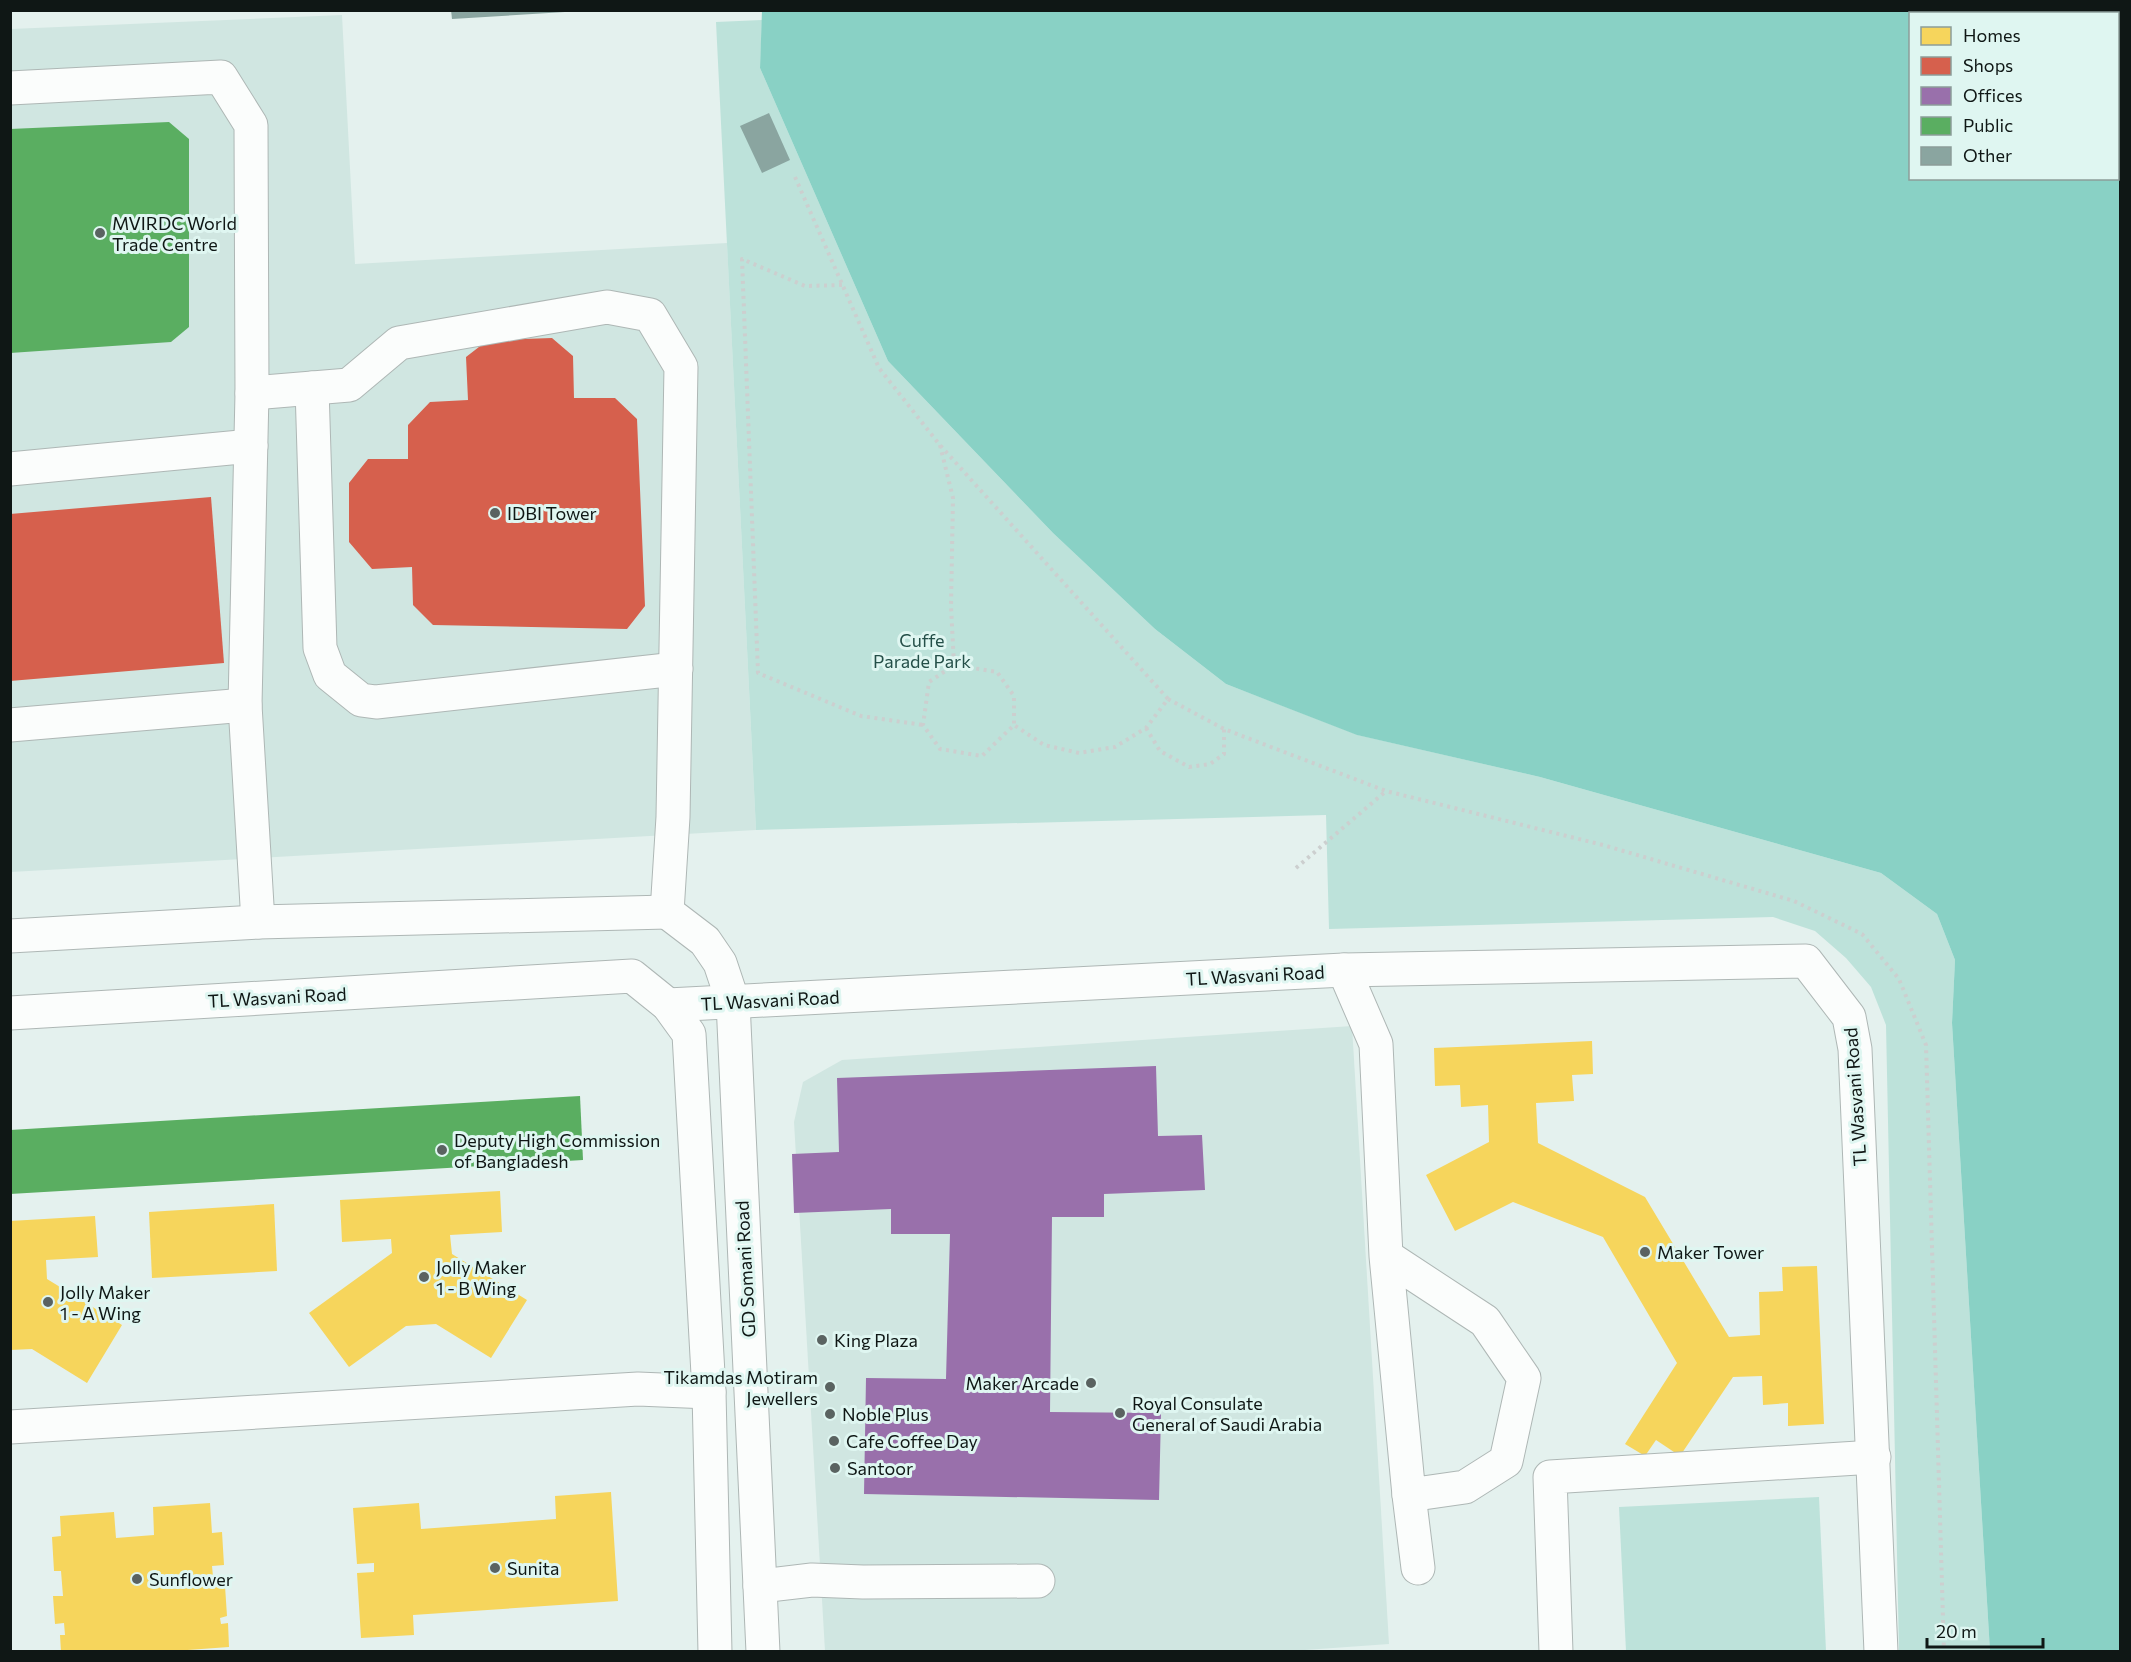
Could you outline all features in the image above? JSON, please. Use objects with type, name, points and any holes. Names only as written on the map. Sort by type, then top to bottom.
[{"type":"street","points":[[10,88],[221,77],[251,125],[252,393],[245,705],[258,922]]},
{"type":"street","points":[[10,936],[258,922],[667,912],[674,817],[681,367],[650,315],[607,307],[399,343],[349,385],[252,393]]},
{"type":"street","points":[[312,388],[320,648],[330,675],[348,690],[361,700],[376,702],[676,669]]},
{"type":"street","points":[[10,469],[250,446]]},
{"type":"street","points":[[10,725],[245,705]]},
{"type":"street","name":"GD Somani Road","points":[[667,912],[705,941],[720,963],[733,1002],[763,1652]]},
{"type":"street","name":"TL Wasvani Road","points":[[10,1013],[632,976],[668,1005],[1344,970],[1806,961],[1849,1017],[1855,1049],[1881,1652]]},
{"type":"street","points":[[1344,970],[1376,1044],[1386,1256],[1418,1568]]},
{"type":"street","points":[[668,1005],[689,1034],[709,1392],[715,1652]]},
{"type":"street","points":[[1386,1256],[1485,1322],[1524,1378],[1506,1461],[1465,1486],[1409,1495]]},
{"type":"street","points":[[10,1426],[638,1389],[709,1392]]},
{"type":"street","points":[[1556,1652],[1550,1477],[1874,1457]]},
{"type":"street","points":[[760,1586],[812,1580],[1038,1581]]},
{"type":"path","points":[[795,177],[879,368],[939,444],[1168,699],[1224,729],[1386,792],[1603,845],[1794,901],[1862,934],[1899,979],[1926,1046],[1944,1652]]},
{"type":"path","points":[[842,285],[805,286],[742,259],[758,673],[861,716],[923,725]]},
{"type":"path","points":[[939,444],[953,498],[951,606],[954,665]]},
{"type":"path","points":[[954,665],[997,672],[1014,696],[1014,725],[982,756],[940,749],[923,725],[929,682],[954,665]]},
{"type":"path","points":[[1014,725],[1044,745],[1079,753],[1115,747],[1146,728],[1168,699]]},
{"type":"path","points":[[1146,728],[1160,751],[1189,767],[1210,764],[1224,754],[1224,729]]},
{"type":"path","points":[[1296,868],[1386,792]]},
{"type":"shaded area","points":[[762,10],[2120,11],[2120,1651],[1990,1651],[1952,1023],[1955,960],[1937,914],[1881,873],[1540,777],[1357,735],[1226,684],[1155,629],[1053,533],[888,361],[760,68]]},
{"type":"shaded area","points":[[342,15],[355,264],[727,243],[756,830],[11,872],[11,29]]},
{"type":"shaded area","name":"Maker Arcade","points":[[1352,1026],[1389,1644],[1277,1652],[825,1651],[794,1122],[803,1082],[842,1060]]},
{"type":"green space","name":"Cuffe Parade Park","points":[[762,20],[760,68],[888,361],[1053,533],[1155,629],[1226,684],[1358,735],[1540,777],[1881,873],[1937,914],[1955,960],[1952,1023],[1990,1651],[1899,1651],[1886,1025],[1871,987],[1846,958],[1815,931],[1773,917],[1329,929],[1326,815],[756,830],[716,22]]},
{"type":"green space","points":[[1819,1497],[1826,1651],[1626,1651],[1619,1507]]},
{"type":"building: Homes","name":"Maker Tower","points":[[1592,1041],[1593,1074],[1572,1075],[1574,1101],[1536,1103],[1538,1143],[1645,1197],[1729,1337],[1760,1335],[1759,1292],[1783,1291],[1782,1267],[1817,1266],[1824,1424],[1788,1426],[1788,1403],[1763,1405],[1762,1376],[1733,1377],[1680,1456],[1656,1440],[1645,1456],[1625,1444],[1677,1363],[1603,1237],[1513,1202],[1455,1231],[1426,1175],[1489,1142],[1488,1105],[1461,1107],[1460,1085],[1435,1086],[1434,1048]]},
{"type":"building: Homes","name":"Jolly Maker 1 - B Wing","points":[[500,1191],[502,1232],[450,1235],[452,1254],[527,1300],[491,1358],[436,1324],[406,1326],[349,1367],[309,1313],[392,1253],[391,1239],[342,1242],[340,1200]]},
{"type":"building: Homes","points":[[274,1204],[277,1271],[152,1278],[149,1212]]},
{"type":"building: Homes","name":"Jolly Maker 1 - A Wing","points":[[95,1216],[98,1257],[46,1260],[47,1279],[122,1325],[87,1383],[32,1349],[10,1350],[10,1221]]},
{"type":"building: Homes","name":"Sunita","points":[[611,1492],[618,1601],[413,1615],[414,1635],[361,1638],[357,1573],[374,1572],[374,1563],[357,1564],[353,1508],[419,1503],[421,1529],[556,1519],[555,1496]]},
{"type":"building: Homes","name":"Sunflower","points":[[210,1503],[212,1533],[222,1532],[224,1565],[212,1566],[214,1587],[225,1586],[227,1616],[220,1618],[221,1624],[228,1623],[229,1647],[160,1652],[61,1652],[60,1635],[65,1635],[64,1623],[55,1624],[53,1596],[63,1596],[61,1571],[54,1571],[52,1537],[61,1536],[60,1516],[114,1512],[116,1538],[154,1535],[153,1507]]},
{"type":"building: Shops","name":"IDBI Tower","points":[[552,338],[573,356],[574,398],[615,398],[637,419],[645,606],[627,629],[433,625],[413,605],[412,567],[372,569],[349,542],[349,483],[368,459],[408,459],[408,425],[430,402],[468,400],[466,357],[488,340]]},
{"type":"building: Shops","points":[[211,497],[224,663],[10,681],[10,514]]},
{"type":"building: Offices","points":[[1156,1066],[1158,1136],[1202,1135],[1205,1190],[1104,1194],[1104,1217],[1052,1217],[1050,1412],[1161,1413],[1159,1500],[864,1494],[866,1378],[946,1379],[950,1234],[891,1234],[891,1209],[794,1213],[792,1154],[839,1152],[837,1078]]},
{"type":"building: Public","name":"MVIRDC World Trade Centre","points":[[169,122],[189,139],[189,327],[171,342],[10,353],[10,129]]},
{"type":"building: Public","points":[[580,1096],[583,1160],[10,1194],[10,1130]]},
{"type":"building: Other","points":[[451,10],[565,10],[565,12],[452,19]]},
{"type":"building: Other","points":[[769,113],[790,160],[762,173],[740,126]]},
{"type":"place","name":"MVIRDC World Trade Centre","points":[[100,233]]},
{"type":"place","name":"IDBI Tower","points":[[495,513]]},
{"type":"place","name":"Deputy High Commission of Bangladesh","points":[[442,1150]]},
{"type":"place","name":"Maker Tower","points":[[1645,1252]]},
{"type":"place","name":"Jolly Maker 1 - B Wing","points":[[424,1277]]},
{"type":"place","name":"Jolly Maker 1 - A Wing","points":[[48,1302]]},
{"type":"place","name":"King Plaza","points":[[822,1340]]},
{"type":"place","name":"Maker Arcade","points":[[1091,1383]]},
{"type":"place","name":"Tikamdas Motiram Jewellers","points":[[830,1387]]},
{"type":"place","name":"Royal Consulate General of Saudi Arabia","points":[[1120,1413]]},
{"type":"place","name":"Noble Plus","points":[[830,1414]]},
{"type":"place","name":"Cafe Coffee Day","points":[[834,1441]]},
{"type":"place","name":"Santoor","points":[[835,1468]]},
{"type":"place","name":"Sunita","points":[[495,1568]]},
{"type":"place","name":"Sunflower","points":[[137,1579]]}]
